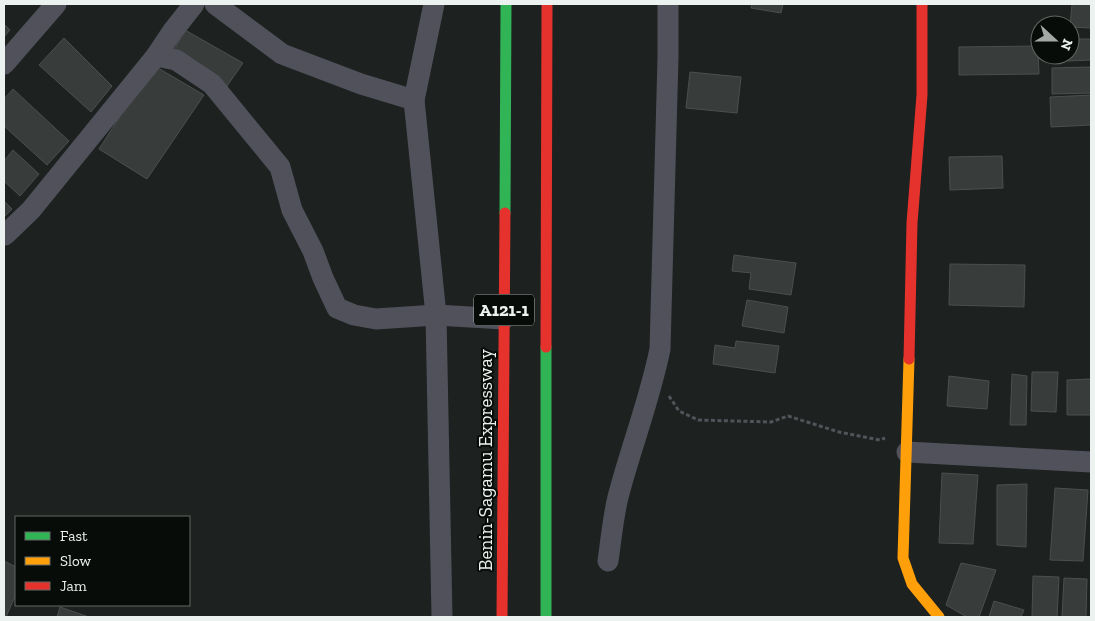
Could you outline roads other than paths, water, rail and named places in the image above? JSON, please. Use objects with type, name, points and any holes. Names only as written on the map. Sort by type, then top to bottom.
[{"type":"main road","name":"Benin-Sagamu Expressway","points":[[502,617],[506,4]]},
{"type":"main road","name":"A121-1","points":[[546,617],[548,4]]},
{"type":"main road","points":[[922,4],[922,95],[912,223],[903,558],[906,574],[915,590],[938,617]]},
{"type":"street","points":[[4,64],[56,4]]},
{"type":"street","points":[[5,235],[31,210],[156,56],[194,4]]},
{"type":"street","points":[[216,4],[282,54],[361,84],[414,100]]},
{"type":"street","points":[[434,4],[414,100],[436,315],[442,617]]},
{"type":"street","points":[[608,562],[618,498],[636,432],[655,374],[660,348],[668,4]]},
{"type":"street","points":[[156,56],[176,60],[212,84],[280,168],[292,210],[313,251],[337,308],[354,315],[376,319],[436,315],[504,318]]},
{"type":"street","points":[[907,443],[1091,462]]},
{"type":"street","points":[[906,574],[919,617]]}]
